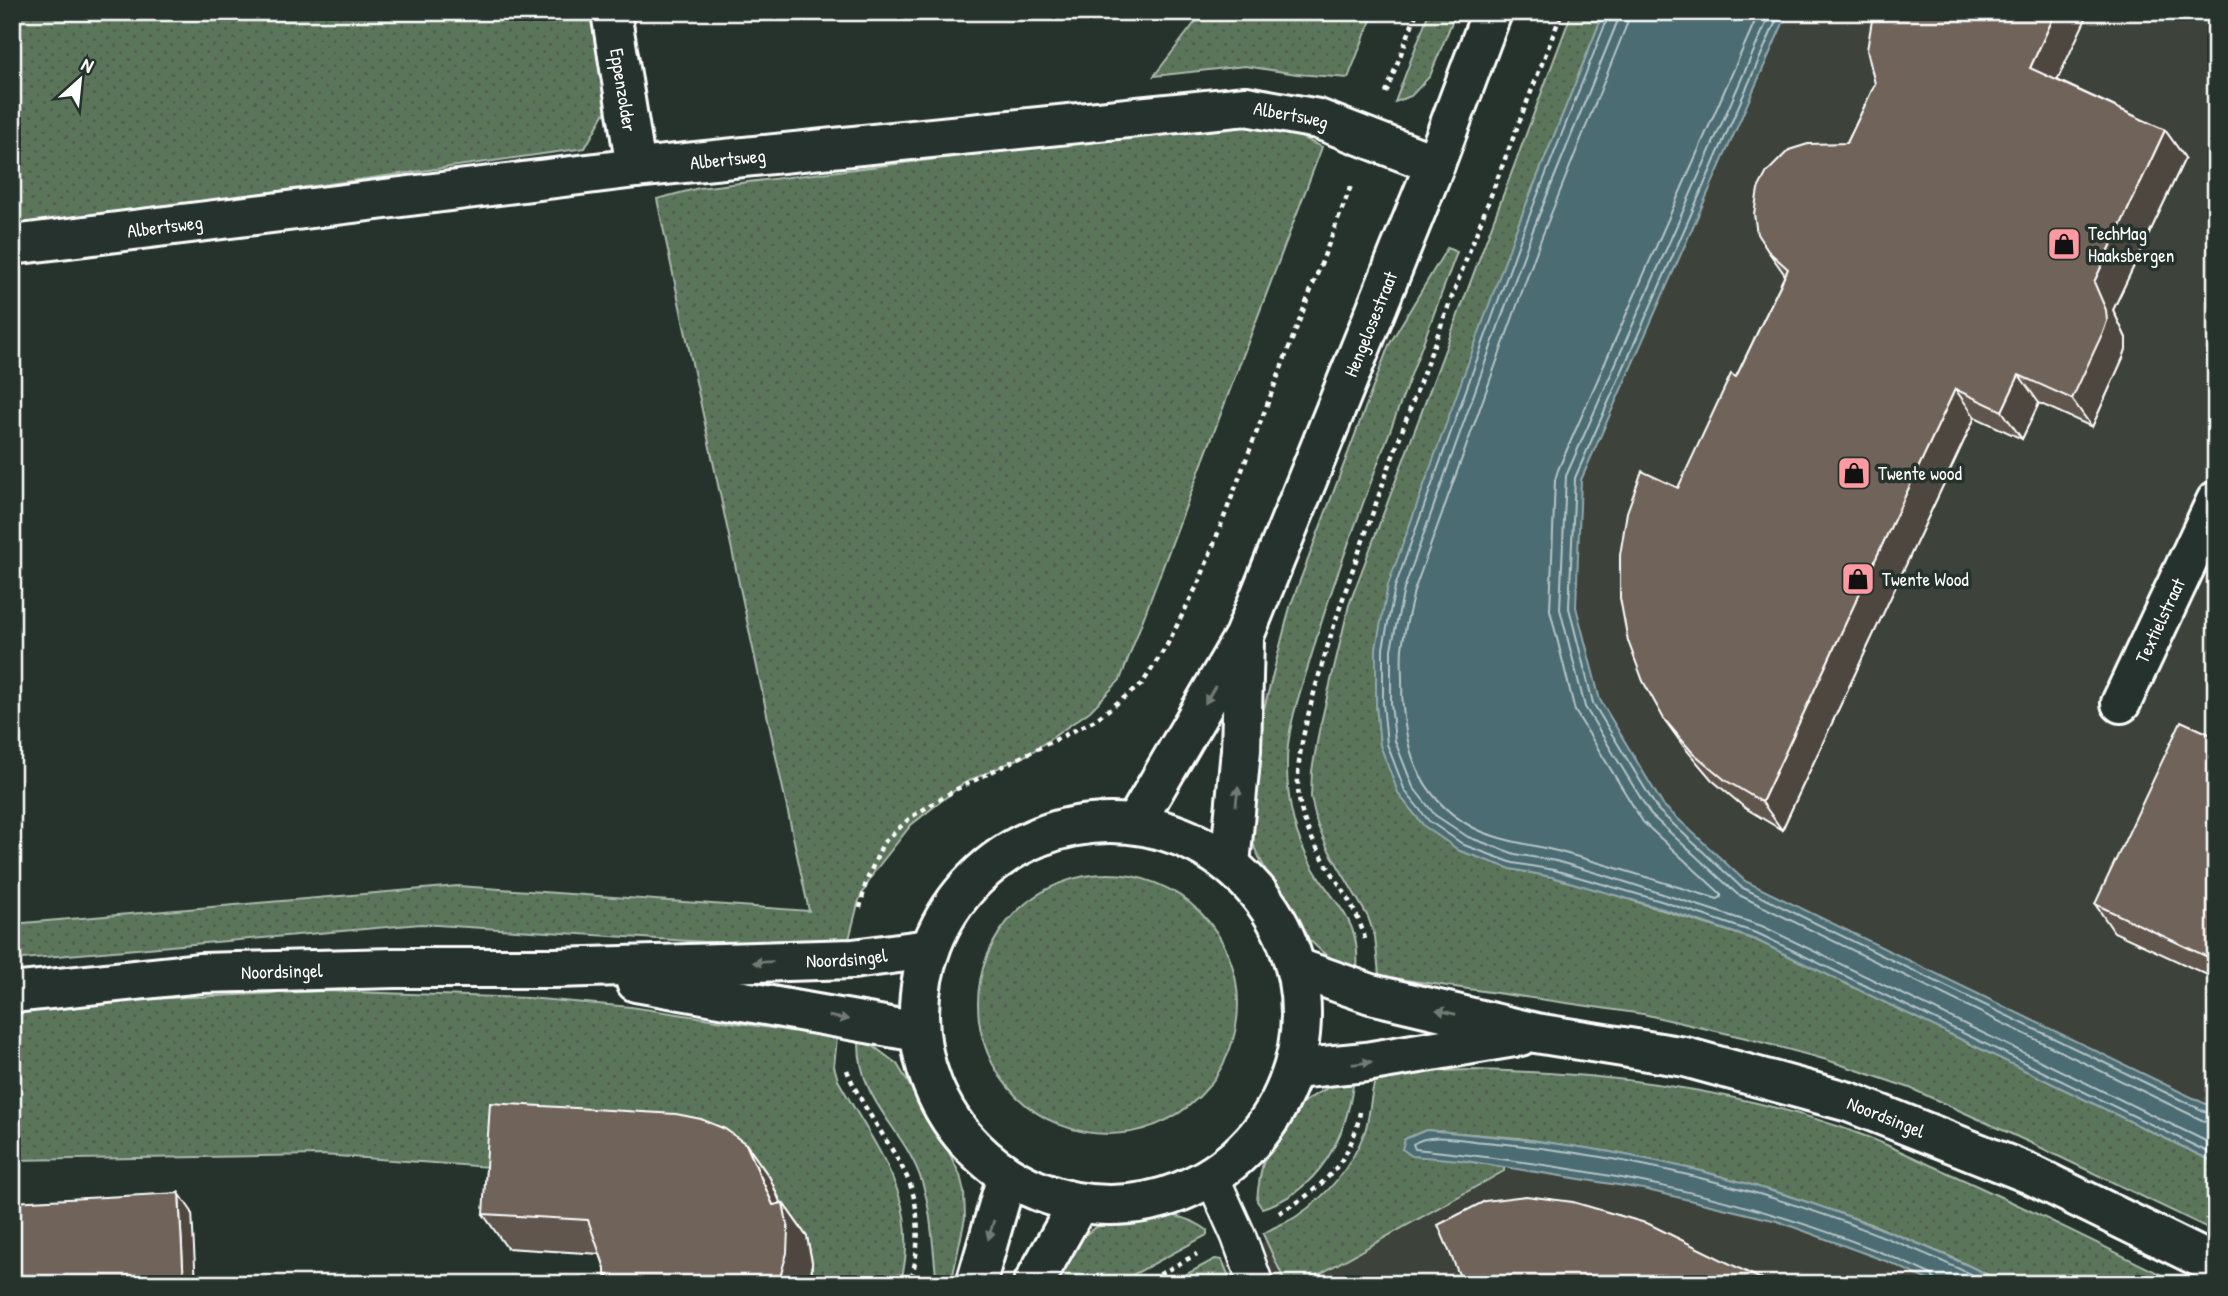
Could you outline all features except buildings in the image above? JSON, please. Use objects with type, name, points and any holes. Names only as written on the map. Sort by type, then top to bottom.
[{"type":"main road","name":"Eppenzolder","points":[[611,12],[636,168]]},
{"type":"main road","name":"Hengelosestraat","points":[[1135,823],[1244,636],[1435,164],[1492,12]]},
{"type":"main road","name":"Albertsweg","points":[[12,245],[636,168],[1246,106],[1318,118],[1435,164]]},
{"type":"main road","name":"Textielstraat","points":[[2121,704],[2216,501]]},
{"type":"main road","name":"Hengelosestraat","points":[[1230,864],[1241,750],[1244,636]]},
{"type":"main road","points":[[1135,823],[1177,834],[1230,864],[1275,914],[1297,968],[1303,1017],[1294,1069],[1266,1126],[1212,1177],[1147,1202],[1078,1204],[1041,1193],[1007,1176],[967,1143],[940,1103],[918,1032],[918,999],[929,949],[961,892],[1010,850],[1074,825],[1135,823]]},
{"type":"main road","name":"Noordsingel","points":[[12,993],[201,973],[395,968],[555,968],[853,959],[929,949]]},
{"type":"main road","name":"Noordsingel","points":[[555,968],[918,1032]]},
{"type":"main road","name":"Noordsingel","points":[[1297,968],[1371,994],[1536,1033],[1685,1056],[1849,1102],[2028,1173],[2216,1265]]},
{"type":"main road","name":"Noordsingel","points":[[1294,1069],[1366,1062],[1536,1033]]},
{"type":"main road","points":[[976,1284],[1007,1176]]},
{"type":"main road","points":[[1033,1284],[1078,1204]]},
{"type":"lane","points":[[1212,1177],[1256,1284]]},
{"type":"path","points":[[853,959],[866,881],[883,843],[911,817],[955,790],[1095,720],[1142,684],[1167,645],[1200,580],[1417,12]]},
{"type":"path","points":[[1371,994],[1367,944],[1361,923],[1317,850],[1301,812],[1299,765],[1306,723],[1332,628],[1405,419],[1562,12]]},
{"type":"path","points":[[849,1019],[846,1068],[856,1094],[901,1165],[911,1186],[918,1239],[910,1284]]},
{"type":"path","points":[[1142,1284],[1238,1235],[1318,1189],[1332,1175],[1356,1130],[1366,1062]]},
{"type":"shaded area","points":[[1688,12],[2216,12],[2216,1136],[1478,776]]},
{"type":"shaded area","points":[[1435,1144],[1644,1171],[1963,1284],[1190,1284]]},
{"type":"green space","points":[[12,12],[594,12],[609,105],[585,148],[12,226]]},
{"type":"green space","points":[[1203,12],[1374,12],[1348,78],[1245,66],[1154,76]]},
{"type":"green space","points":[[1429,12],[1456,12],[1430,76],[1411,96],[1395,102]]},
{"type":"green space","points":[[1572,12],[1604,12],[1516,230],[1376,648],[1376,704],[1380,745],[1511,869],[1606,892],[1756,940],[2216,1163],[2216,1232],[1910,1088],[1827,1060],[1643,1014],[1379,974],[1375,937],[1368,917],[1327,847],[1317,824],[1311,797],[1312,771],[1319,731],[1349,605]]},
{"type":"green space","points":[[1273,124],[1322,147],[1120,680],[1090,711],[1029,754],[964,783],[911,825],[874,872],[859,900],[846,951],[421,924],[12,960],[12,924],[458,886],[809,911],[657,199],[699,188],[1143,134]]},
{"type":"green space","points":[[1447,248],[1457,252],[1335,580],[1300,691],[1287,751],[1290,805],[1297,831],[1313,868],[1351,926],[1357,954],[1357,972],[1336,962],[1299,930],[1289,906],[1255,849],[1248,824],[1254,748],[1290,607],[1389,345]]},
{"type":"green space","points":[[1108,874],[1158,884],[1180,896],[1200,912],[1216,932],[1228,954],[1238,1004],[1228,1054],[1216,1076],[1200,1096],[1180,1112],[1158,1124],[1108,1134],[1058,1124],[1036,1112],[1016,1096],[1000,1076],[988,1054],[978,1004],[988,954],[1000,932],[1016,912],[1036,896],[1058,884]]},
{"type":"green space","points":[[325,991],[528,998],[631,1007],[837,1038],[834,1066],[838,1080],[880,1152],[901,1201],[906,1227],[906,1254],[900,1284],[800,1284],[795,1225],[775,1192],[322,1155],[12,1160],[12,1012],[126,1000]]},
{"type":"green space","points":[[859,1041],[873,1046],[897,1064],[944,1142],[960,1175],[965,1218],[951,1284],[937,1284],[930,1219],[922,1182],[905,1146],[866,1082]]},
{"type":"green space","points":[[1470,1070],[1568,1074],[1666,1085],[1763,1104],[1810,1117],[1894,1148],[2180,1284],[2007,1284],[1871,1224],[1787,1195],[1702,1171],[1611,1152],[1518,1138],[1426,1130],[1405,1139],[1460,1160],[1504,1167],[1504,1171],[1309,1280],[1310,1284],[1286,1284],[1263,1234],[1308,1208],[1329,1189],[1346,1168],[1365,1131],[1379,1073]]},
{"type":"green space","points":[[1348,1079],[1353,1085],[1344,1124],[1326,1160],[1314,1176],[1299,1189],[1262,1208],[1257,1201],[1260,1178],[1265,1157],[1281,1124],[1308,1099]]},
{"type":"green space","points":[[1139,1213],[1183,1218],[1207,1230],[1207,1235],[1116,1284],[1050,1284],[1067,1255],[1094,1228]]},
{"type":"green space","points":[[1215,1259],[1222,1260],[1232,1284],[1168,1284]]},
{"type":"water","points":[[1604,12],[1788,12],[1581,480],[1576,607],[1600,700],[1663,805],[1745,881],[2216,1109],[2216,1163],[1756,940],[1660,908],[1552,877],[1511,869],[1460,851],[1424,826],[1399,795],[1380,745],[1376,704],[1376,648],[1388,585],[1516,230]]},
{"type":"water","points":[[1426,1130],[1587,1148],[1713,1174],[1813,1204],[1862,1222],[2007,1284],[1936,1284],[1891,1263],[1777,1221],[1643,1189],[1460,1160],[1412,1156],[1402,1149],[1405,1139]]},
{"type":"place","name":"TechMag Haaksbergen","points":[[2064,244]]},
{"type":"place","name":"Twente wood","points":[[1854,473]]},
{"type":"place","name":"Twente Wood","points":[[1858,579]]}]
